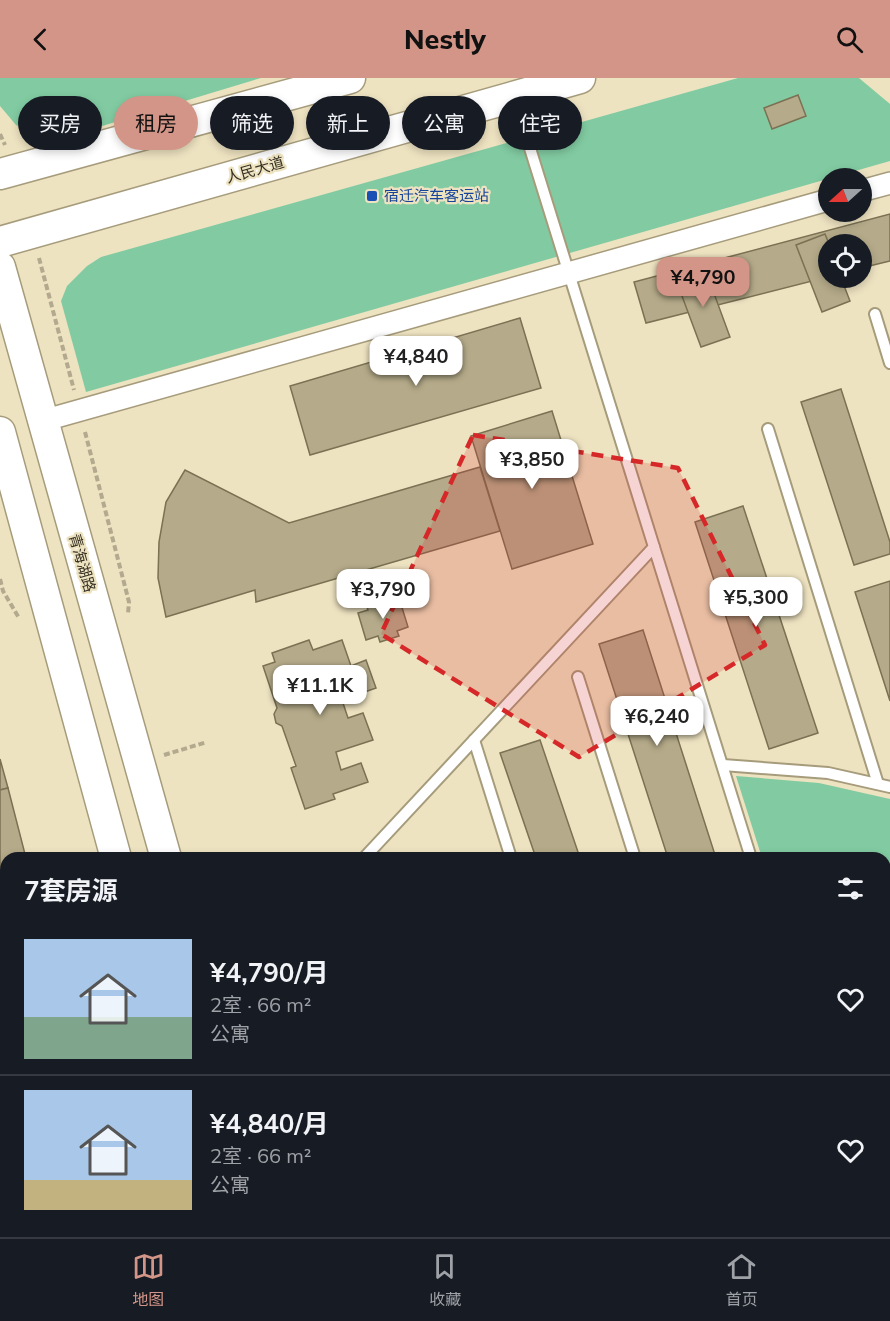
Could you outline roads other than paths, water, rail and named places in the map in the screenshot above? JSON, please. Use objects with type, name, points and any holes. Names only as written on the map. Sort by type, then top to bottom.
[{"type":"main road","points":[[8,171],[350,78]]},
{"type":"main road","name":"人民大道","points":[[518,96],[580,78]]},
{"type":"main road","name":"人民大道","points":[[0,243],[498,102]]},
{"type":"main road","name":"青海湖路","points":[[0,267],[164,852]]},
{"type":"main road","points":[[1,438],[114,852]]},
{"type":"street","points":[[872,188],[890,183]]},
{"type":"street","points":[[42,421],[818,203]]},
{"type":"lane","points":[[531,150],[749,852]]},
{"type":"lane","points":[[875,314],[890,363]]},
{"type":"lane","points":[[768,429],[878,784]]},
{"type":"lane","points":[[370,852],[654,547]]},
{"type":"lane","points":[[578,677],[633,852]]},
{"type":"lane","points":[[474,740],[509,852]]},
{"type":"lane","points":[[723,765],[828,773],[890,787]]},
{"type":"place","name":"宿迁汽车客运站","points":[[372,196]]}]
